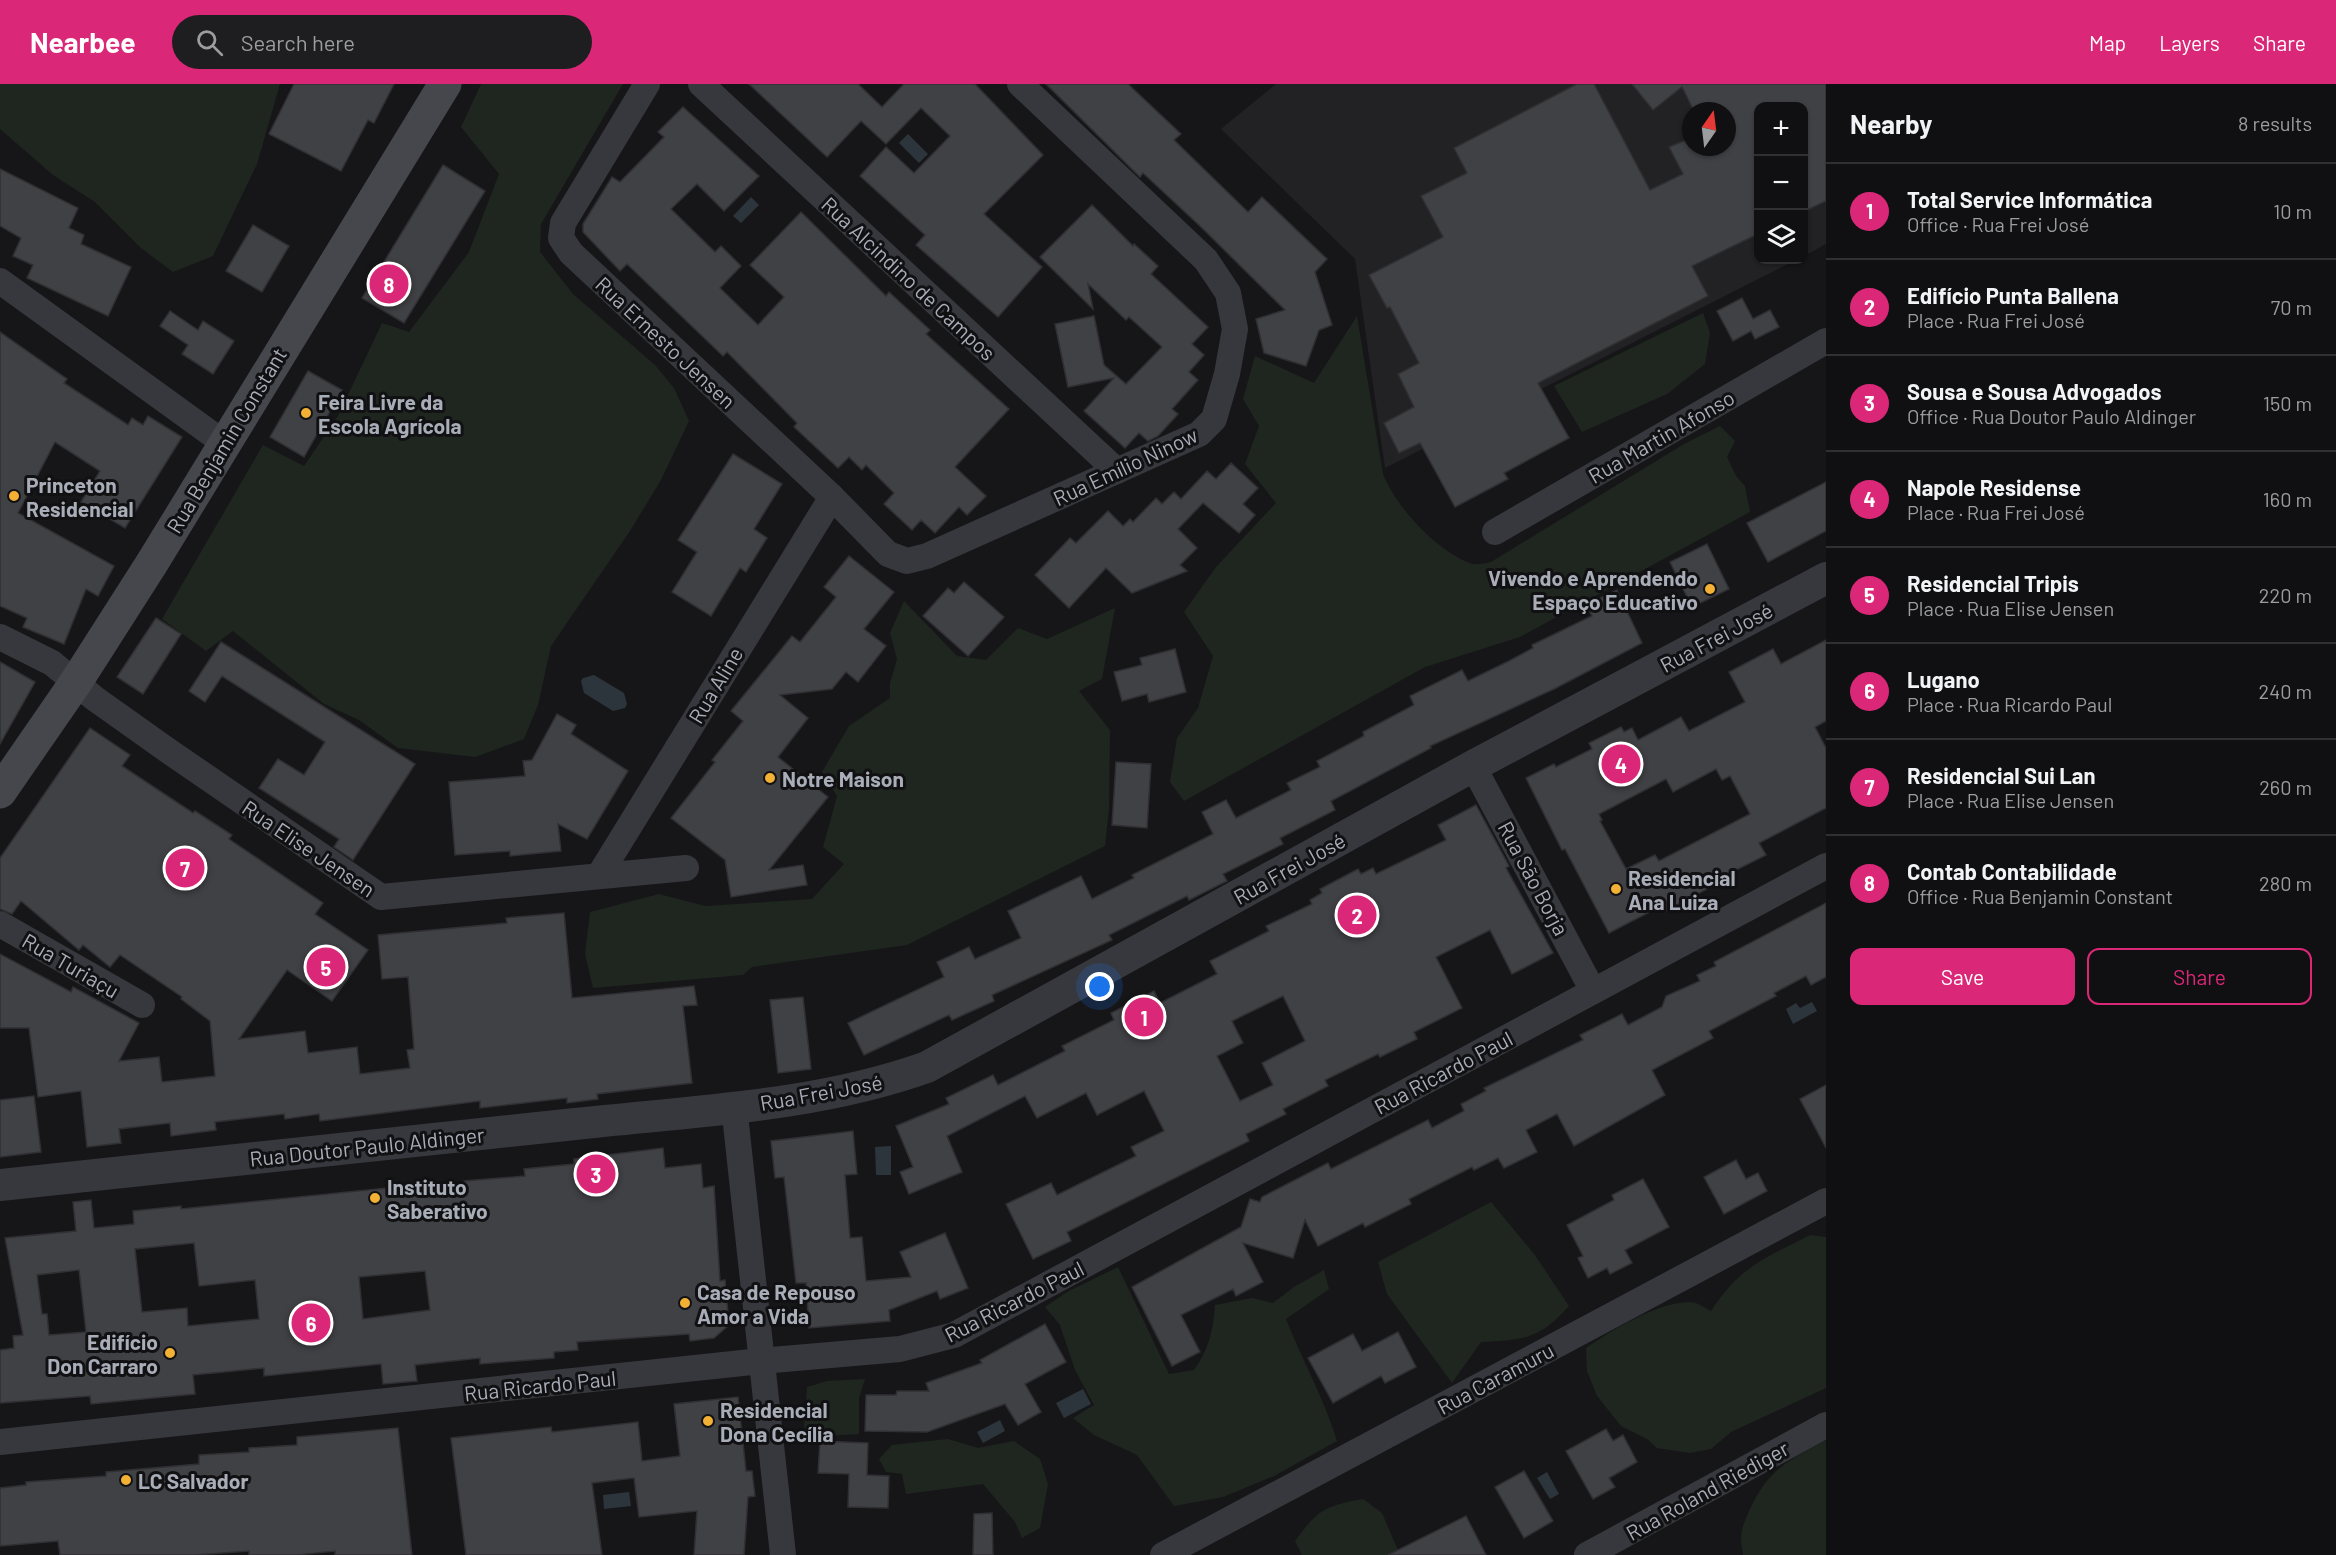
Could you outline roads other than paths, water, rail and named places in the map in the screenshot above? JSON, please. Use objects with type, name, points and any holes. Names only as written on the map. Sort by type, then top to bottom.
[{"type":"main road","name":"Rua Benjamin Constant","points":[[0,792],[76,682],[445,84]]},
{"type":"street","name":"Rua Ernesto Jensen","points":[[646,84],[563,223],[561,238],[571,253],[832,497],[888,554],[907,561]]},
{"type":"street","name":"Rua Alcindino de Campos","points":[[701,84],[1117,471]]},
{"type":"street","name":"Rua Emílio Ninow","points":[[907,561],[927,556],[1199,434],[1214,419],[1227,374],[1234,329],[1228,293],[1206,260],[1020,84]]},
{"type":"street","points":[[0,281],[224,443]]},
{"type":"street","name":"Rua Martin Afonso","points":[[1495,532],[1826,341]]},
{"type":"street","name":"Rua Aline","points":[[600,874],[832,497]]},
{"type":"street","name":"Rua Frei José","points":[[734,1106],[844,1092],[886,1082],[927,1067],[1473,766],[1826,578]]},
{"type":"street","name":"Rua Elise Jensen","points":[[0,637],[52,663],[180,759],[381,897],[600,874],[686,868]]},
{"type":"street","name":"Rua São Borja","points":[[1473,766],[1593,991]]},
{"type":"street","name":"Rua Ricardo Paul","points":[[0,1442],[761,1361],[900,1349],[954,1335],[1826,866]]},
{"type":"street","name":"Rua Turiaçu","points":[[0,924],[142,1005]]},
{"type":"street","points":[[734,1106],[783,1555]]},
{"type":"street","name":"Rua Doutor Paulo Aldinger","points":[[0,1185],[734,1106]]},
{"type":"street","name":"Rua Caramuru","points":[[1163,1555],[1826,1201]]},
{"type":"street","name":"Rua Roland Riediger","points":[[1587,1555],[1826,1425]]},
{"type":"place","name":"Contab Contabilidade","points":[[389,284]]},
{"type":"place","name":"Feira Livre da Escola Agrícola","points":[[306,413]]},
{"type":"place","name":"Princeton Residencial","points":[[14,496]]},
{"type":"place","name":"Vivendo e Aprendendo Espaço Educativo","points":[[1710,589]]},
{"type":"place","name":"Napole Residense","points":[[1621,764]]},
{"type":"place","name":"Notre Maison","points":[[770,778]]},
{"type":"place","name":"Residencial Sui Lan","points":[[185,868]]},
{"type":"place","name":"Residencial Ana Luiza","points":[[1616,889]]},
{"type":"place","name":"Edifício Punta Ballena","points":[[1357,915]]},
{"type":"place","name":"Residencial Tripis","points":[[326,967]]},
{"type":"place","name":"Total Service Informática","points":[[1144,1017]]},
{"type":"place","name":"Sousa e Sousa Advogados","points":[[596,1174]]},
{"type":"place","name":"Instituto Saberativo","points":[[375,1198]]},
{"type":"place","name":"Casa de Repouso Amor a Vida","points":[[685,1303]]},
{"type":"place","name":"Lugano","points":[[311,1323]]},
{"type":"place","name":"Edifício Don Carraro","points":[[170,1353]]},
{"type":"place","name":"Residencial Dona Cecília","points":[[708,1421]]},
{"type":"place","name":"LC Salvador","points":[[126,1480]]}]
